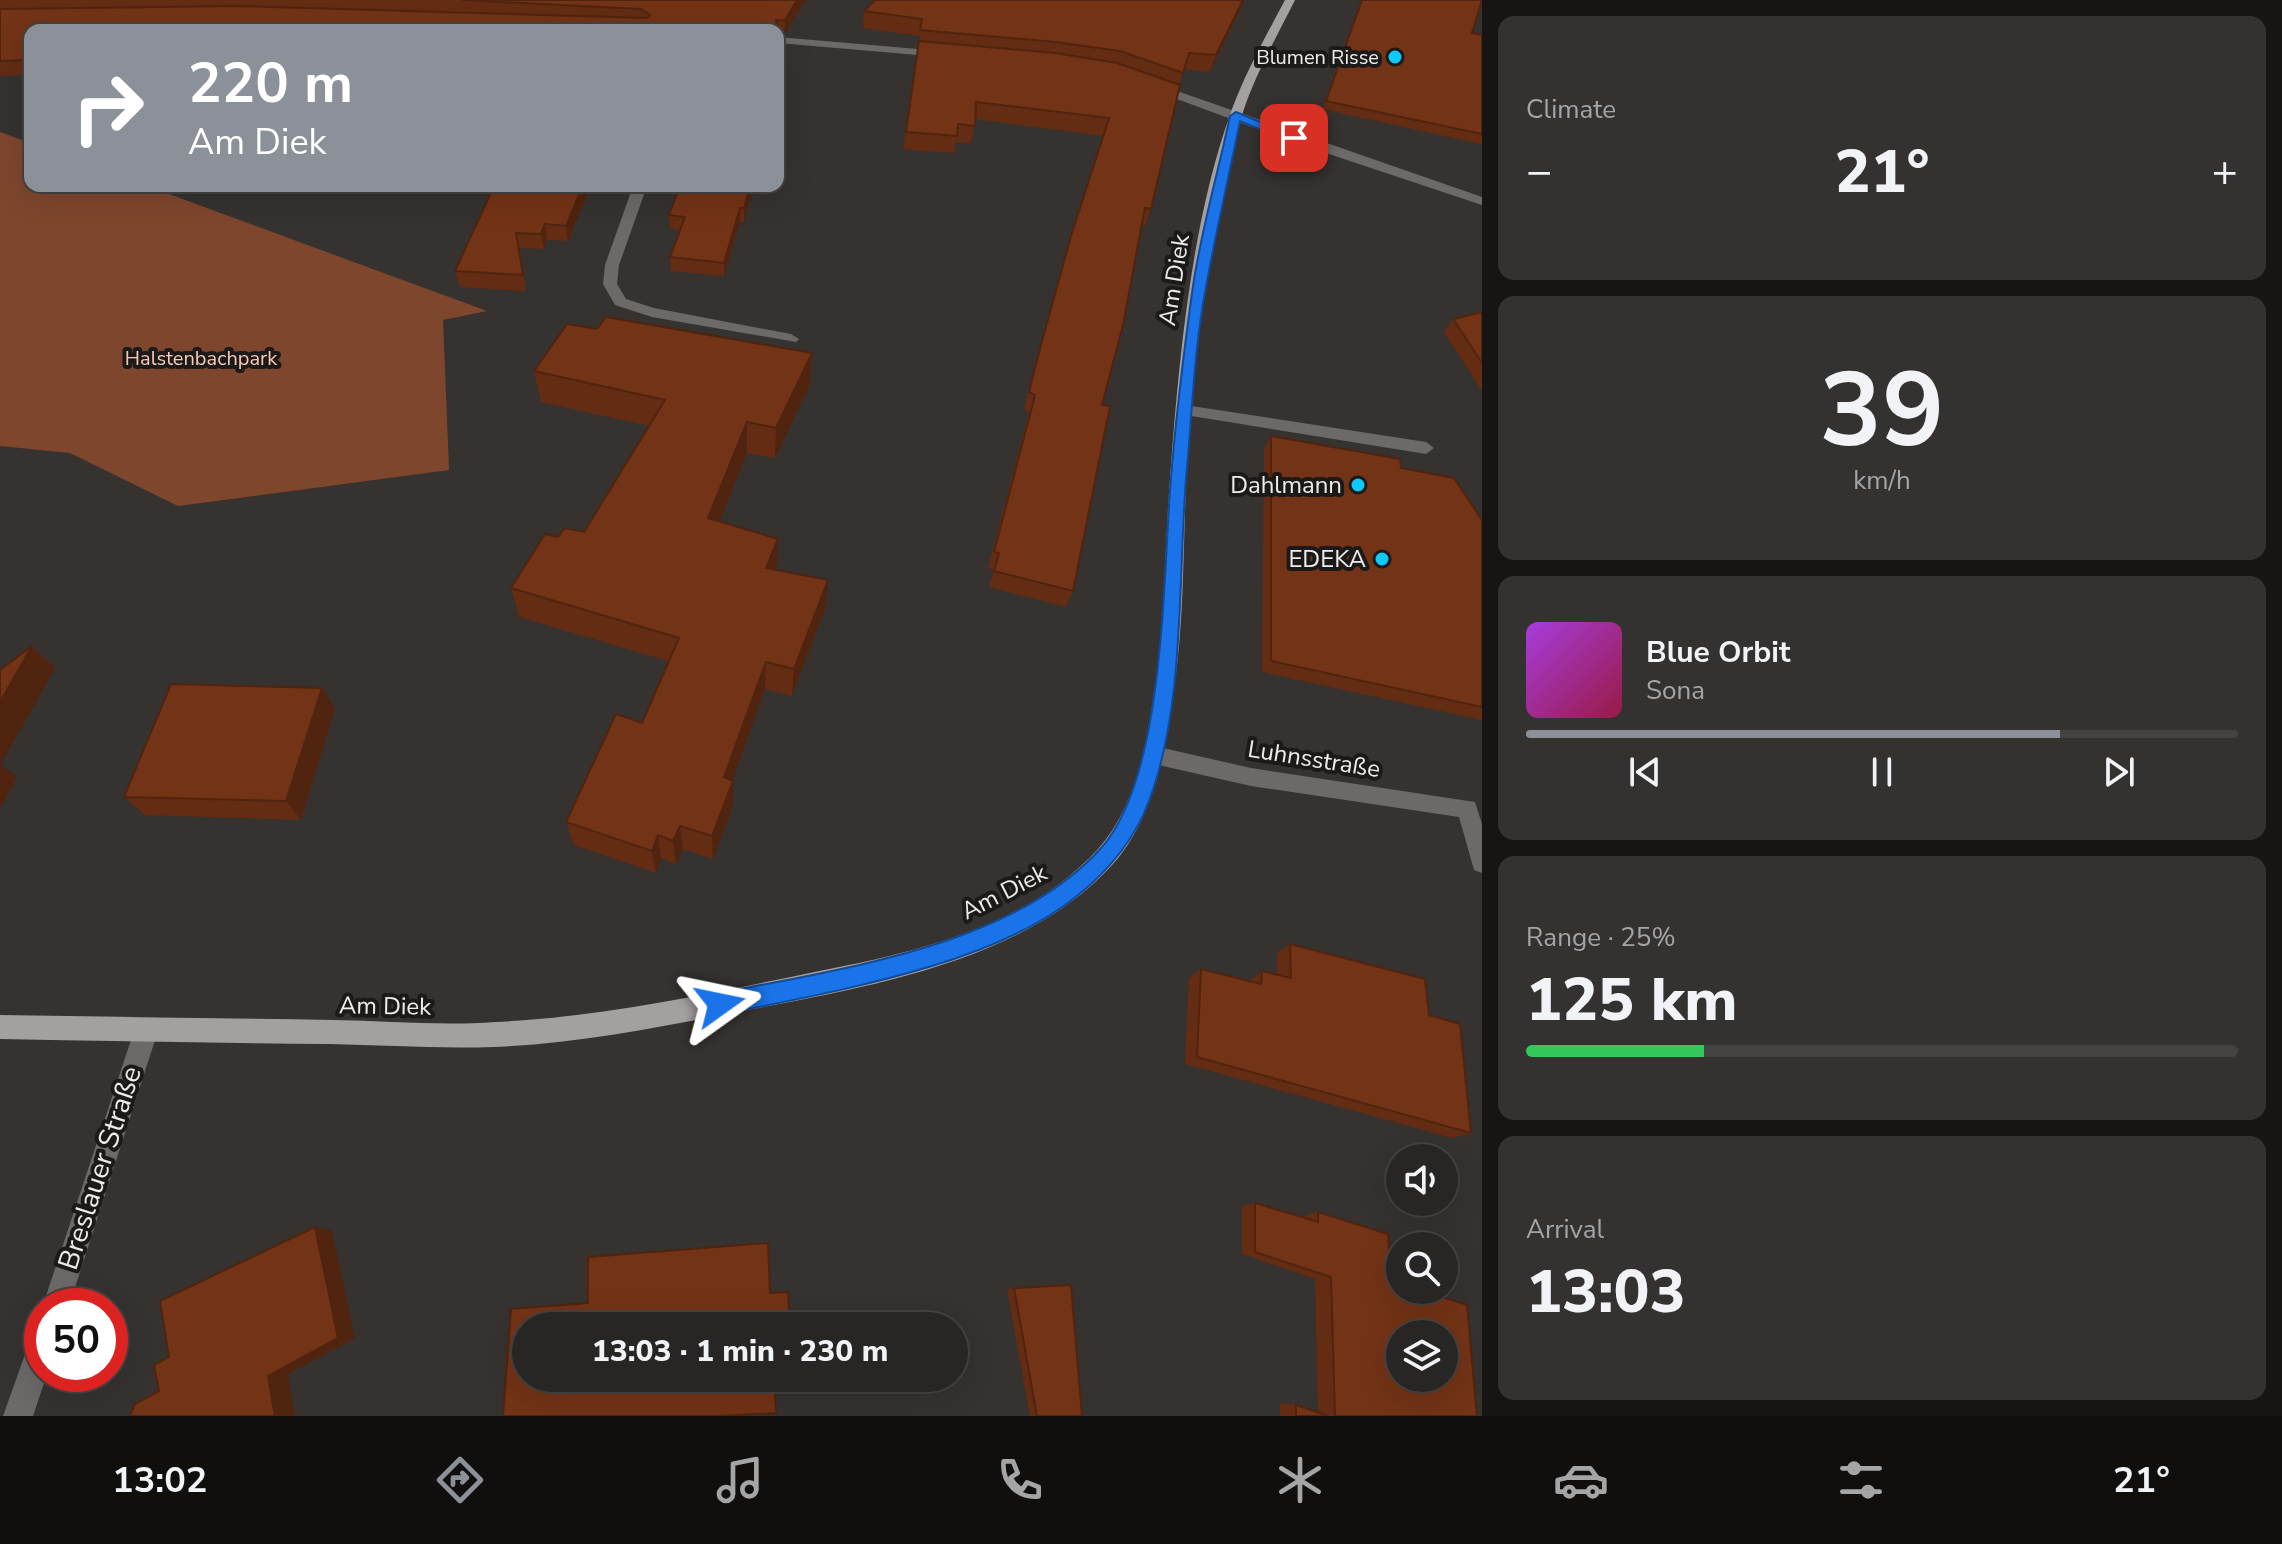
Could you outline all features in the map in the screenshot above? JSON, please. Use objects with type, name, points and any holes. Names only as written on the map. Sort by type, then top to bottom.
[{"type":"main road","name":"Am Diek","points":[[0,1027],[505,1034],[691,1010],[864,974],[982,938],[1037,912],[1070,890],[1110,852],[1139,802],[1154,755],[1164,684],[1185,410],[1199,290],[1236,116],[1256,65],[1290,0]]},
{"type":"street","points":[[784,41],[956,55]]},
{"type":"street","points":[[1143,84],[1482,201]]},
{"type":"street","points":[[638,192],[612,265],[610,284],[620,302],[652,312],[791,339]]},
{"type":"street","points":[[1185,410],[1426,448]]},
{"type":"street","name":"Luhnsstraße","points":[[1154,755],[1251,777],[1475,806],[1482,863]]},
{"type":"street","name":"Breslauer Straße","points":[[61,1288],[146,1031]]},
{"type":"street","points":[[18,1416],[26,1392]]},
{"type":"green space","name":"Halstenbachpark","points":[[0,132],[24,141],[24,192],[163,192],[487,311],[443,320],[449,470],[178,506],[70,453],[0,446]]},
{"type":"building","points":[[462,0],[797,0],[785,20],[776,20],[776,24],[24,24],[24,60],[0,61],[0,9],[236,6],[647,18],[650,15],[641,9]]},
{"type":"building","points":[[875,0],[1243,0],[1216,55],[1189,53],[1183,73],[1120,51],[920,30],[922,19],[864,11]]},
{"type":"building","name":"Blumen Risse","points":[[1362,0],[1482,0],[1472,33],[1482,35],[1482,134],[1326,101]]},
{"type":"building","points":[[919,41],[1055,53],[1117,63],[1180,85],[1151,209],[1145,208],[1123,325],[1102,405],[1110,406],[1073,591],[994,571],[999,553],[994,552],[1035,395],[1029,392],[1038,356],[1071,236],[1109,118],[976,102],[975,126],[958,124],[957,136],[906,132]]},
{"type":"building","points":[[491,192],[580,192],[566,226],[545,224],[541,234],[516,233],[523,275],[455,271]]},
{"type":"building","points":[[678,192],[748,192],[744,208],[740,208],[724,263],[670,257],[685,217],[669,215]]},
{"type":"building","points":[[1482,312],[1482,363],[1453,319]]},
{"type":"building","points":[[606,317],[812,353],[776,428],[747,422],[708,518],[778,539],[766,568],[828,580],[794,669],[766,662],[724,777],[733,781],[712,836],[680,826],[673,841],[658,835],[652,851],[566,822],[616,714],[642,723],[679,638],[511,588],[545,534],[558,537],[565,528],[584,532],[665,400],[534,371],[567,324],[597,329]]},
{"type":"building","points":[[1271,436],[1400,459],[1401,468],[1454,478],[1482,520],[1482,707],[1271,661]]},
{"type":"building","points":[[32,646],[0,702],[0,670]]},
{"type":"building","points":[[171,684],[322,688],[286,801],[124,797]]},
{"type":"building","points":[[1290,944],[1425,979],[1429,1015],[1460,1024],[1471,1133],[1197,1057],[1201,969],[1261,984],[1262,971],[1291,978]]},
{"type":"building","points":[[1255,1203],[1318,1222],[1318,1212],[1386,1233],[1386,1304],[1458,1302],[1467,1305],[1477,1416],[1335,1416],[1331,1277],[1255,1252]]},
{"type":"building","points":[[315,1227],[338,1338],[268,1376],[275,1416],[130,1416],[135,1404],[159,1391],[154,1365],[169,1357],[160,1301]]},
{"type":"building","points":[[768,1243],[770,1293],[788,1292],[789,1312],[512,1312],[512,1392],[775,1392],[776,1413],[503,1416],[511,1309],[588,1303],[588,1257]]},
{"type":"building","points":[[1071,1285],[1082,1416],[1037,1416],[1014,1288]]},
{"type":"building","points":[[1296,1405],[1329,1416],[1296,1416]]},
{"type":"place","name":"Blumen Risse","points":[[1395,57]]},
{"type":"place","name":"Dahlmann","points":[[1358,485]]},
{"type":"place","name":"EDEKA","points":[[1382,559]]},
{"type":"route","points":[[720,1004],[864,974],[982,938],[1037,912],[1070,890],[1110,852],[1139,802],[1154,755],[1164,684],[1179,479],[1199,290],[1236,116],[1294,138]]}]
